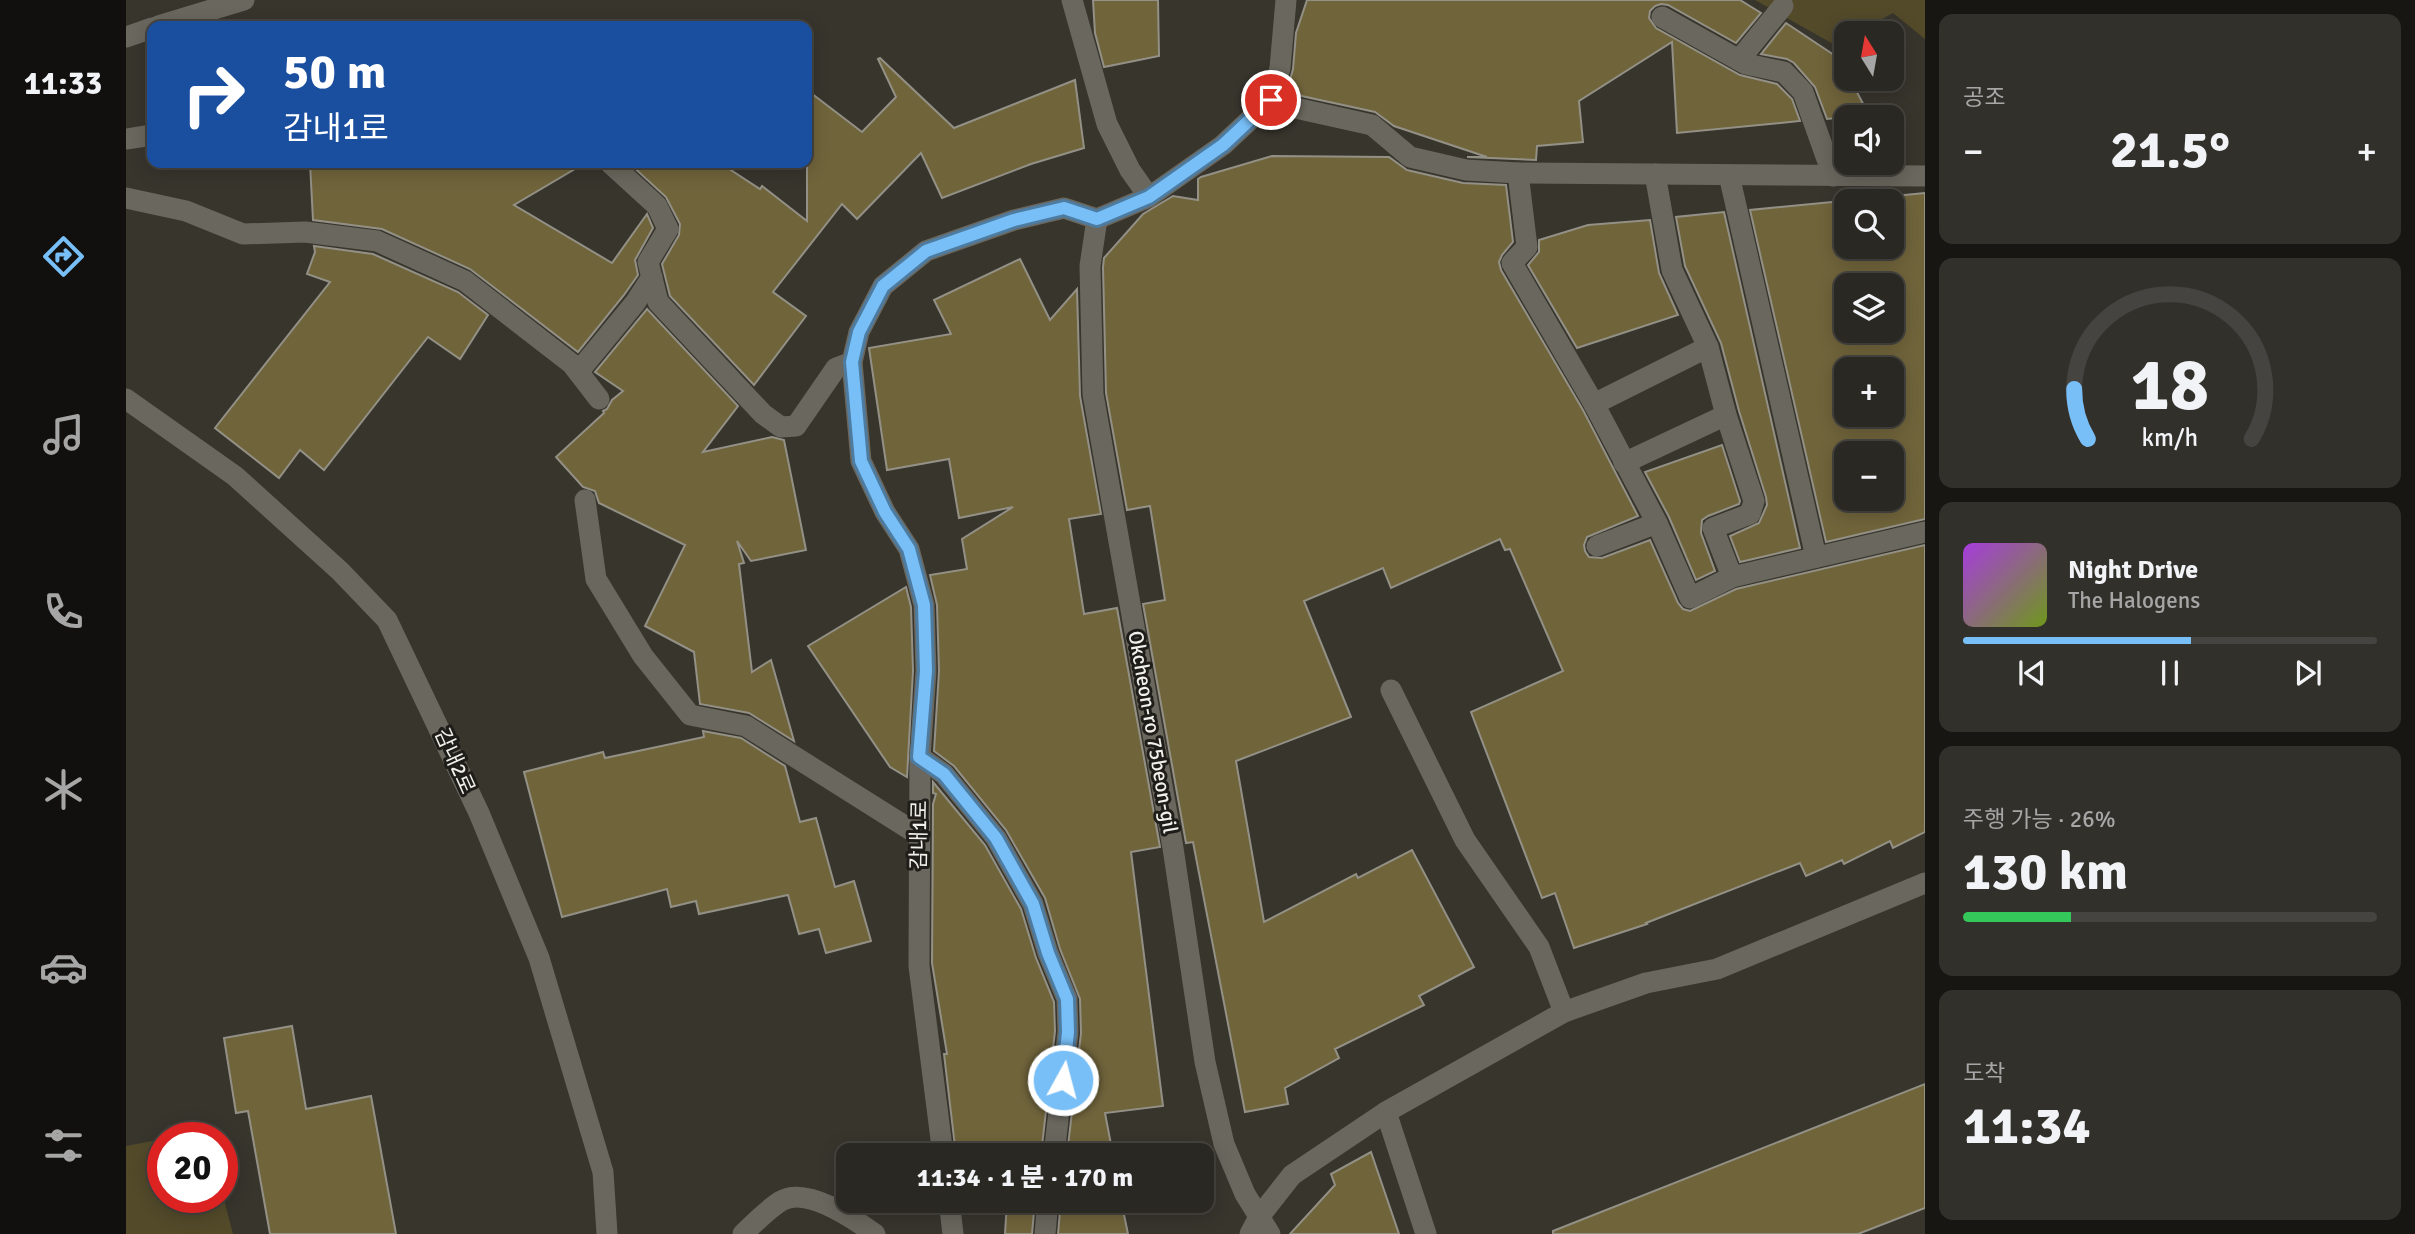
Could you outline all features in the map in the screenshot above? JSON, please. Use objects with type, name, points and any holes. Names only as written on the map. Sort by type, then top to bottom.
[{"type":"street","points":[[175,21],[244,0]]},
{"type":"street","points":[[1072,0],[1107,124],[1130,170],[1149,197]]},
{"type":"street","points":[[1097,219],[1149,197],[1223,145],[1271,100],[1280,68],[1286,0]]},
{"type":"street","points":[[1739,60],[1783,6]]},
{"type":"street","points":[[1662,17],[1739,60],[1784,72],[1803,92],[1833,176]]},
{"type":"street","points":[[126,37],[147,30]]},
{"type":"street","points":[[1273,91],[1291,107],[1373,125],[1410,157],[1466,170],[1729,176],[1925,176]]},
{"type":"street","points":[[126,139],[147,136]]},
{"type":"street","points":[[615,168],[657,206],[668,229],[648,262],[658,302],[763,414],[781,427],[796,426],[836,368],[852,362]]},
{"type":"street","points":[[1518,173],[1527,247],[1512,263],[1594,404],[1657,523],[1690,598],[1732,577],[1925,532]]},
{"type":"street","points":[[1655,174],[1672,270],[1708,347],[1726,415],[1754,501],[1750,514],[1713,528],[1732,577]]},
{"type":"street","points":[[1729,176],[1816,557]]},
{"type":"street","points":[[126,198],[186,211],[243,234],[305,232],[377,241],[465,281],[579,371],[599,399]]},
{"type":"street","name":"감내1로","points":[[941,1143],[919,966],[919,757],[926,671],[924,605],[909,549],[885,512],[861,461],[852,362],[859,332],[883,286],[926,251],[1014,220],[1064,208],[1097,219]]},
{"type":"street","name":"Okcheon-ro 75beon-gil","points":[[1097,219],[1090,266],[1093,394],[1168,821],[1205,1062],[1224,1144],[1260,1228]]},
{"type":"street","points":[[579,371],[635,303],[652,277]]},
{"type":"street","points":[[1594,404],[1708,347]]},
{"type":"street","name":"감내2로","points":[[126,399],[235,476],[340,571],[387,620],[473,801],[539,958],[603,1172],[607,1234]]},
{"type":"street","points":[[1624,463],[1726,415]]},
{"type":"street","points":[[585,500],[596,579],[643,656],[690,715],[746,726],[919,835]]},
{"type":"street","points":[[1597,546],[1657,523]]},
{"type":"street","points":[[1391,690],[1465,840],[1539,947],[1564,1012]]},
{"type":"street","points":[[919,757],[944,774],[996,838],[1033,904],[1048,953],[1067,999],[1068,1032],[1055,1143]]},
{"type":"street","points":[[1260,1228],[1292,1175],[1386,1112],[1564,1012],[1646,983],[1717,969],[1925,883]]},
{"type":"street","points":[[1386,1112],[1426,1234]]},
{"type":"street","points":[[743,1234],[782,1200],[805,1198],[844,1212],[875,1234]]},
{"type":"street","points":[[951,1213],[953,1234]]},
{"type":"street","points":[[1045,1234],[1047,1213]]},
{"type":"shaded area","points":[[1755,0],[1925,0],[1925,39],[1893,13],[1879,21],[1834,21],[1834,44]]},
{"type":"shaded area","points":[[147,1142],[147,1213],[228,1213],[233,1234],[126,1234],[126,1146]]},
{"type":"building","points":[[1093,0],[1158,0],[1159,56],[1104,67],[1095,33]]},
{"type":"building","points":[[1307,0],[1740,0],[1761,13],[1736,43],[1668,5],[1655,6],[1650,11],[1649,18],[1656,28],[1740,75],[1777,84],[1792,99],[1800,121],[1677,133],[1672,42],[1579,101],[1583,142],[1537,146],[1536,160],[1467,157],[1487,157],[1394,126],[1375,112],[1297,95],[1288,87],[1293,69],[1296,33]]},
{"type":"building","points":[[1786,23],[1834,55],[1834,91],[1856,91],[1864,105],[1834,105],[1834,118],[1827,119],[1815,87],[1794,63],[1761,54]]},
{"type":"building","points":[[878,59],[954,128],[1075,80],[1084,148],[1031,164],[942,198],[921,153],[857,219],[842,204],[773,292],[806,316],[754,385],[670,296],[662,264],[679,235],[680,224],[666,197],[634,168],[728,168],[760,189],[762,186],[807,221],[807,168],[812,168],[812,94],[862,132],[896,97]]},
{"type":"building","points":[[1272,156],[1389,157],[1407,170],[1463,183],[1506,185],[1513,242],[1499,262],[1501,270],[1583,410],[1638,516],[1587,537],[1584,545],[1589,557],[1602,558],[1650,540],[1678,603],[1683,609],[1690,611],[1736,589],[1925,545],[1925,832],[1893,848],[1890,841],[1844,864],[1842,860],[1806,876],[1800,863],[1647,924],[1574,948],[1555,893],[1542,898],[1471,712],[1563,671],[1510,549],[1505,550],[1500,539],[1391,588],[1383,568],[1304,601],[1351,717],[1236,761],[1264,922],[1356,874],[1358,878],[1412,850],[1474,967],[1419,996],[1424,1005],[1335,1049],[1339,1058],[1285,1088],[1288,1104],[1245,1112],[1193,842],[1186,843],[1143,604],[1165,600],[1150,506],[1127,510],[1106,393],[1103,267],[1104,258],[1143,214],[1173,196],[1198,200],[1198,179],[1201,177]]},
{"type":"building","points":[[310,168],[577,168],[514,205],[612,263],[647,214],[653,228],[635,260],[638,275],[578,352],[470,269],[382,229],[313,220]]},
{"type":"building","points":[[1925,193],[1925,519],[1826,542],[1750,210],[1834,202],[1834,259],[1904,259],[1904,195]]},
{"type":"building","points":[[1724,212],[1800,548],[1740,562],[1730,536],[1759,523],[1767,505],[1766,497],[1721,343],[1685,266],[1676,217]]},
{"type":"building","points":[[1650,220],[1659,273],[1678,315],[1577,348],[1528,265],[1539,252],[1539,240],[1588,225]]},
{"type":"building","points":[[314,246],[373,254],[458,292],[488,315],[460,359],[428,337],[324,470],[300,450],[279,478],[215,428],[330,282],[307,274],[315,252]]},
{"type":"building","points":[[1020,259],[1050,320],[1077,289],[1080,396],[1101,514],[1069,519],[1084,614],[1117,608],[1160,847],[1131,852],[1163,1106],[1105,1113],[1111,1143],[1068,1143],[1081,1033],[1080,999],[1060,949],[1045,898],[1006,830],[954,766],[934,751],[939,671],[937,605],[930,575],[967,569],[962,539],[1013,507],[959,518],[949,459],[887,470],[869,348],[951,334],[934,300]]},
{"type":"building","points":[[647,309],[738,406],[703,452],[772,437],[784,440],[806,550],[751,561],[737,541],[744,563],[739,564],[752,672],[771,660],[794,741],[749,713],[700,704],[694,652],[645,626],[685,545],[599,503],[595,491],[583,487],[556,457],[604,413],[612,400],[623,391],[595,372]]},
{"type":"building","points":[[1722,445],[1740,501],[1739,504],[1702,520],[1701,533],[1715,571],[1696,580],[1669,517],[1645,472]]},
{"type":"building","points":[[906,587],[911,607],[913,671],[907,777],[890,767],[808,646]]},
{"type":"building","points":[[703,731],[741,738],[785,766],[800,822],[816,818],[835,887],[854,881],[871,941],[826,953],[819,929],[799,934],[788,895],[699,914],[696,901],[671,907],[667,889],[562,917],[524,772],[603,752],[605,758],[704,737]]},
{"type":"building","points":[[933,782],[985,845],[1021,909],[1036,958],[1054,1002],[1055,1031],[1042,1143],[955,1143],[944,1054],[947,1054],[932,963],[933,804],[936,794],[933,793]]},
{"type":"building","points":[[292,1026],[306,1109],[371,1096],[396,1234],[270,1234],[248,1111],[236,1113],[224,1038]]},
{"type":"building","points":[[1925,1084],[1925,1208],[1858,1234],[1553,1234],[1553,1231]]},
{"type":"building","points":[[1371,1152],[1399,1234],[1290,1234],[1335,1185],[1331,1174]]},
{"type":"building","points":[[1006,1213],[1034,1213],[1032,1234],[1005,1234]]},
{"type":"building","points":[[1060,1213],[1124,1213],[1128,1234],[1058,1234]]},
{"type":"route","points":[[1063,1080],[1068,1032],[1067,999],[1048,953],[1033,904],[996,838],[944,774],[919,757],[926,671],[924,605],[909,549],[885,512],[861,461],[852,362],[859,332],[883,286],[926,251],[1014,220],[1064,208],[1097,219],[1149,197],[1223,145],[1271,100]]}]
